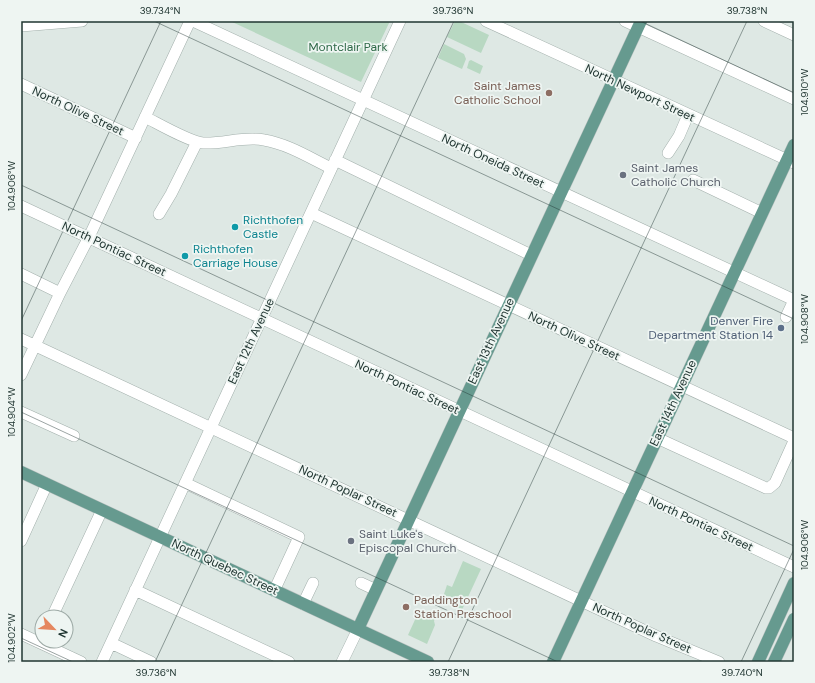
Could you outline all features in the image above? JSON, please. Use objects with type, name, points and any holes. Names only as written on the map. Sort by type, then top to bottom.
[{"type":"main road","name":"East 13th Avenue","points":[[358,629],[639,24]]},
{"type":"main road","name":"East 14th Avenue","points":[[553,662],[762,213],[790,162],[794,145]]},
{"type":"main road","name":"North Quebec Street","points":[[21,472],[428,662]]},
{"type":"main road","points":[[758,662],[794,583]]},
{"type":"main road","points":[[774,662],[794,618]]},
{"type":"street","points":[[21,26],[82,21]]},
{"type":"street","points":[[21,375],[60,293],[89,238],[190,21]]},
{"type":"street","name":"North Oneida Street","points":[[193,21],[212,25],[363,100],[794,300]]},
{"type":"street","name":"East 12th Avenue","points":[[102,662],[400,21]]},
{"type":"street","name":"North Newport Street","points":[[486,21],[790,162]]},
{"type":"street","points":[[625,21],[639,24],[794,99]]},
{"type":"street","points":[[764,21],[794,35]]},
{"type":"street","name":"North Olive Street","points":[[21,84],[136,138]]},
{"type":"street","points":[[668,153],[679,136],[688,115]]},
{"type":"street","points":[[145,117],[197,142],[207,143],[248,139],[264,140],[333,164],[531,255]]},
{"type":"street","points":[[159,214],[167,202],[197,142]]},
{"type":"street","points":[[692,180],[762,213]]},
{"type":"street","name":"North Pontiac Street","points":[[21,206],[794,567]]},
{"type":"street","name":"North Olive Street","points":[[311,213],[794,438]]},
{"type":"street","points":[[21,274],[60,293]]},
{"type":"street","points":[[786,317],[794,300]]},
{"type":"street","name":"North Poplar Street","points":[[21,339],[656,636],[719,662]]},
{"type":"street","points":[[21,412],[74,436]]},
{"type":"street","points":[[657,438],[766,488],[769,488],[775,483],[794,441]]},
{"type":"street","points":[[185,483],[299,537],[274,591]]},
{"type":"street","points":[[21,541],[47,484]]},
{"type":"street","points":[[56,609],[102,510]]},
{"type":"street","points":[[303,604],[313,583]]},
{"type":"street","points":[[361,583],[376,590]]},
{"type":"street","points":[[135,590],[289,662]]},
{"type":"street","name":"East 13th Avenue","points":[[342,662],[358,629]]},
{"type":"street","points":[[21,634],[34,638]]},
{"type":"street","points":[[111,643],[151,662]]},
{"type":"street","points":[[57,649],[81,662]]},
{"type":"green space","name":"Montclair Park","points":[[230,21],[390,21],[361,82]]},
{"type":"green space","points":[[455,21],[459,21],[489,35],[481,53],[447,37]]},
{"type":"green space","points":[[444,44],[464,54],[466,59],[462,69],[438,58]]},
{"type":"green space","points":[[471,60],[483,66],[480,74],[467,68],[469,61]]},
{"type":"green space","points":[[463,561],[481,569],[462,610],[442,600],[447,585],[452,587]]},
{"type":"green space","points":[[419,611],[436,616],[434,621],[435,625],[427,644],[408,635]]},
{"type":"place","name":"Saint James Catholic School","points":[[549,93]]},
{"type":"place","name":"Saint James Catholic Church","points":[[623,175]]},
{"type":"place","name":"Richthofen Castle","points":[[235,227]]},
{"type":"place","name":"Richthofen Carriage House","points":[[185,256]]},
{"type":"place","name":"Denver Fire Department Station 14","points":[[781,328]]},
{"type":"place","name":"Saint Luke's Episcopal Church","points":[[351,541]]},
{"type":"place","name":"Paddington Station Preschool","points":[[406,607]]}]
